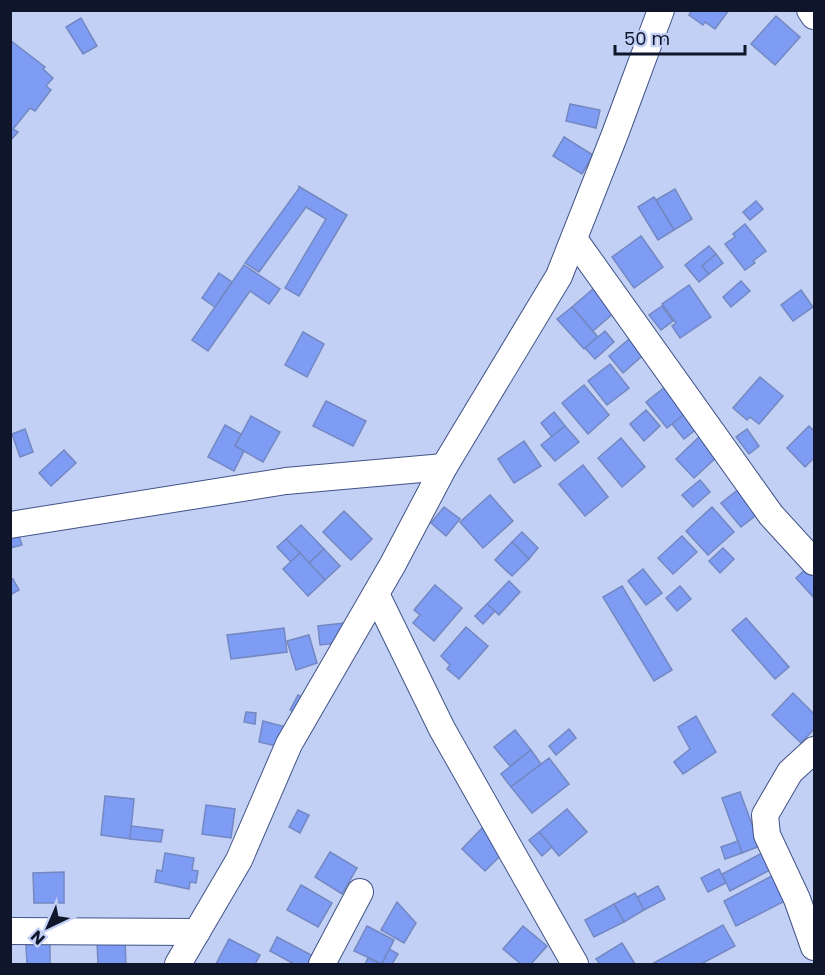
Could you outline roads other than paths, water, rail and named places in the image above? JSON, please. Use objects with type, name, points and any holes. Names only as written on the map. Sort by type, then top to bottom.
[{"type":"street","points":[[178,964],[239,860],[289,744],[376,594],[444,467],[559,276],[661,10]]},
{"type":"street","points":[[810,10],[814,16]]},
{"type":"street","points":[[574,239],[771,515],[814,562]]},
{"type":"street","points":[[10,525],[286,481],[444,467]]},
{"type":"street","points":[[376,594],[442,729],[575,964]]},
{"type":"street","points":[[814,750],[790,772],[765,815],[767,835],[796,899],[814,947]]},
{"type":"street","points":[[322,964],[360,892]]},
{"type":"street","points":[[10,931],[197,932]]}]
